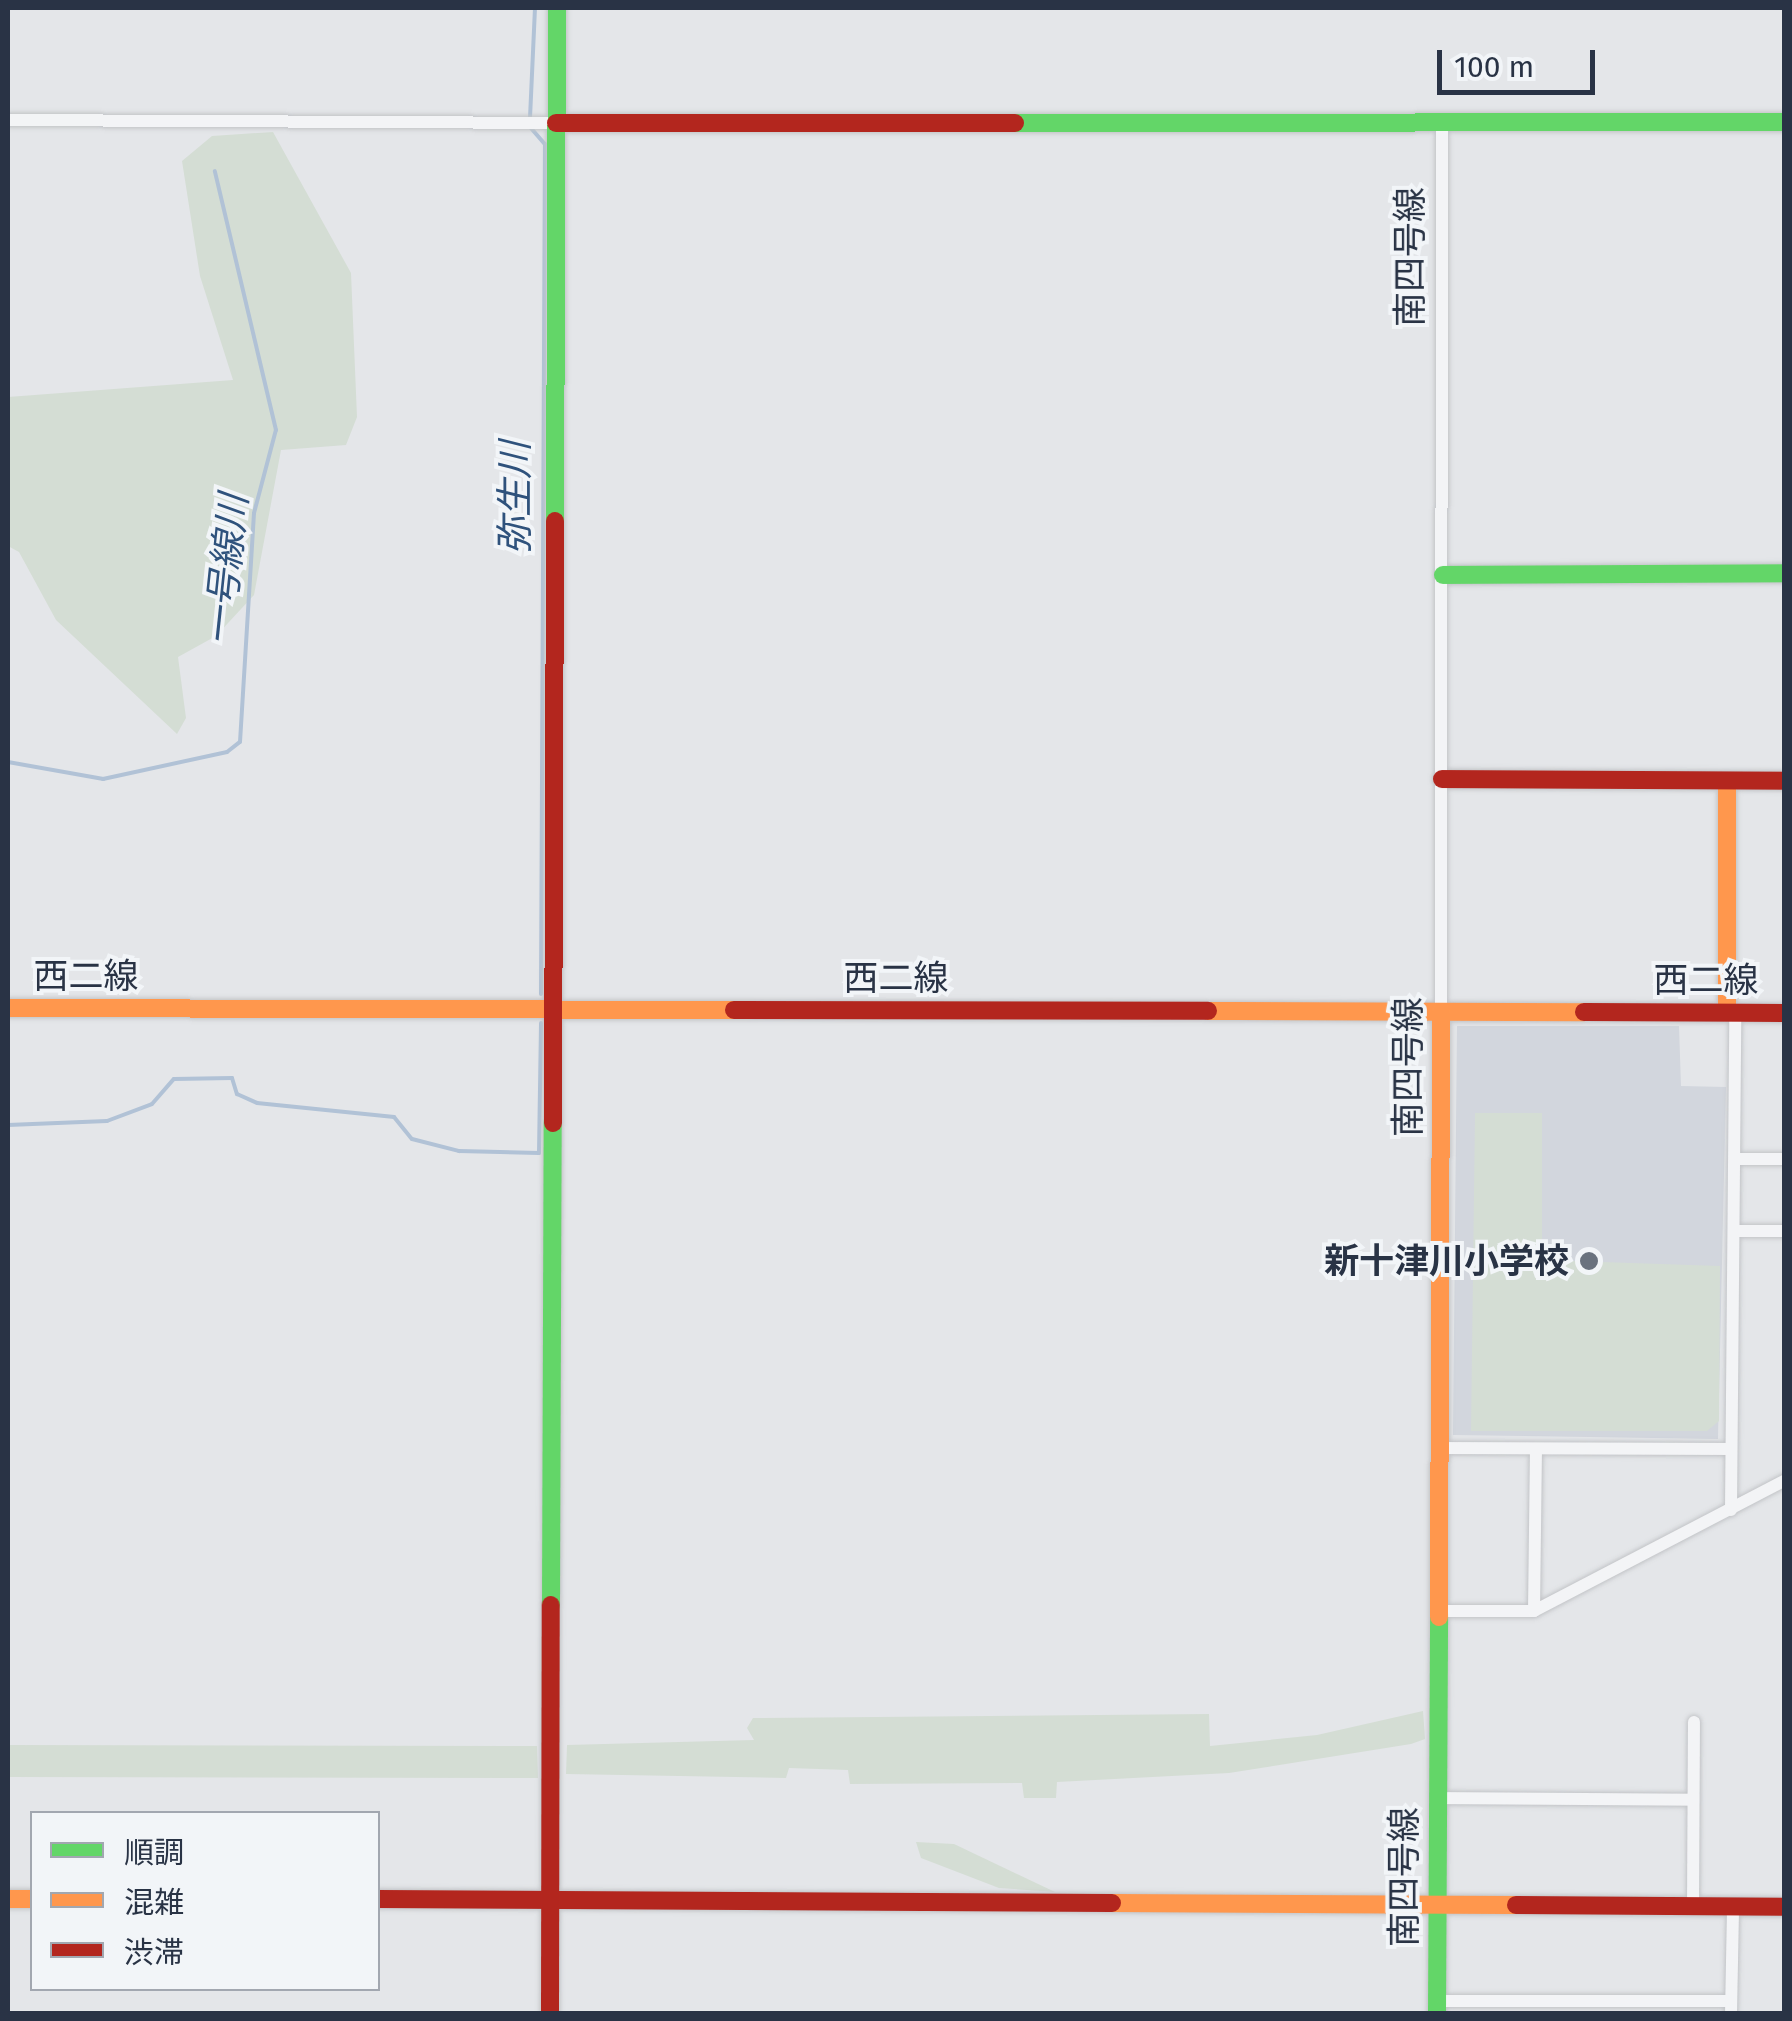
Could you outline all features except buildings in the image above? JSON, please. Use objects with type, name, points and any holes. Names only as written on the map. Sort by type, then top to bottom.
[{"type":"street","points":[[550,2014],[557,8]]},
{"type":"street","points":[[8,120],[1784,122]]},
{"type":"street","name":"南四号線","points":[[1438,2007],[1442,121]]},
{"type":"street","points":[[1442,575],[1784,573]]},
{"type":"street","points":[[1442,779],[1784,781]]},
{"type":"street","points":[[1727,781],[1736,1159],[1732,1510]]},
{"type":"street","name":"西二線","points":[[8,1008],[1784,1013]]},
{"type":"street","points":[[1736,1159],[1784,1159]]},
{"type":"street","points":[[1734,1231],[1784,1231]]},
{"type":"street","points":[[1440,1448],[1732,1449]]},
{"type":"street","points":[[1534,1611],[1536,1449]]},
{"type":"street","points":[[1439,1610],[1534,1611],[1784,1482]]},
{"type":"street","points":[[1692,1906],[1694,1722]]},
{"type":"street","points":[[1436,1798],[1692,1800]]},
{"type":"street","points":[[380,1899],[1784,1906]]},
{"type":"street","points":[[1438,2007],[1731,2007],[1732,1907]]},
{"type":"shaded area","points":[[273,132],[351,273],[357,417],[346,445],[281,450],[254,595],[216,636],[178,657],[186,718],[177,734],[56,620],[19,552],[8,546],[8,397],[233,380],[200,276],[182,161],[212,136]]},
{"type":"shaded area","name":"新十津川小学校","points":[[1457,1026],[1679,1026],[1681,1086],[1726,1087],[1718,1439],[1453,1435]]},
{"type":"shaded area","points":[[1475,1113],[1542,1113],[1542,1260],[1720,1266],[1719,1421],[1707,1431],[1471,1431]]},
{"type":"shaded area","points":[[1423,1711],[1425,1739],[1411,1744],[1229,1773],[1057,1782],[1056,1798],[1024,1798],[1022,1783],[850,1784],[848,1770],[789,1768],[786,1778],[566,1774],[567,1745],[754,1740],[747,1728],[753,1718],[1209,1714],[1210,1746],[1317,1735]]},
{"type":"shaded area","points":[[8,1745],[537,1746],[538,1778],[8,1777]]},
{"type":"shaded area","points":[[916,1842],[954,1844],[1055,1892],[999,1888],[921,1858]]},
{"type":"waterway","name":"弥生川","points":[[530,118],[535,8]]},
{"type":"waterway","name":"弥生川","points":[[530,127],[545,144],[541,994]]},
{"type":"waterway","name":"一号線川","points":[[8,762],[103,779],[227,752],[240,742],[254,513],[276,430],[215,171]]},
{"type":"waterway","name":"弥生川","points":[[8,1125],[107,1121],[152,1104],[174,1079],[232,1078],[237,1094],[257,1103],[394,1117],[412,1139],[459,1151],[539,1153],[541,1023]]},
{"type":"traffic: fast","points":[[555,521],[557,8]]},
{"type":"traffic: fast","points":[[1015,123],[1784,122]]},
{"type":"traffic: fast","points":[[1443,575],[1784,573]]},
{"type":"traffic: fast","points":[[551,1605],[553,1123]]},
{"type":"traffic: fast","points":[[1437,2014],[1439,1617]]},
{"type":"traffic: slow","points":[[1727,781],[1727,1012]]},
{"type":"traffic: slow","points":[[8,1008],[734,1010]]},
{"type":"traffic: slow","points":[[1208,1011],[1584,1012]]},
{"type":"traffic: slow","points":[[1439,1617],[1441,1012]]},
{"type":"traffic: slow","points":[[8,1899],[30,1899]]},
{"type":"traffic: slow","points":[[1112,1903],[1516,1905]]},
{"type":"traffic: jam","points":[[556,123],[1015,123]]},
{"type":"traffic: jam","points":[[553,1123],[555,521]]},
{"type":"traffic: jam","points":[[1442,779],[1784,781]]},
{"type":"traffic: jam","points":[[734,1010],[1208,1011]]},
{"type":"traffic: jam","points":[[1584,1012],[1784,1013]]},
{"type":"traffic: jam","points":[[550,2014],[551,1605]]},
{"type":"traffic: jam","points":[[380,1899],[1112,1903]]},
{"type":"traffic: jam","points":[[1516,1905],[1784,1907]]},
{"type":"place","name":"新十津川小学校","points":[[1589,1261]]}]
